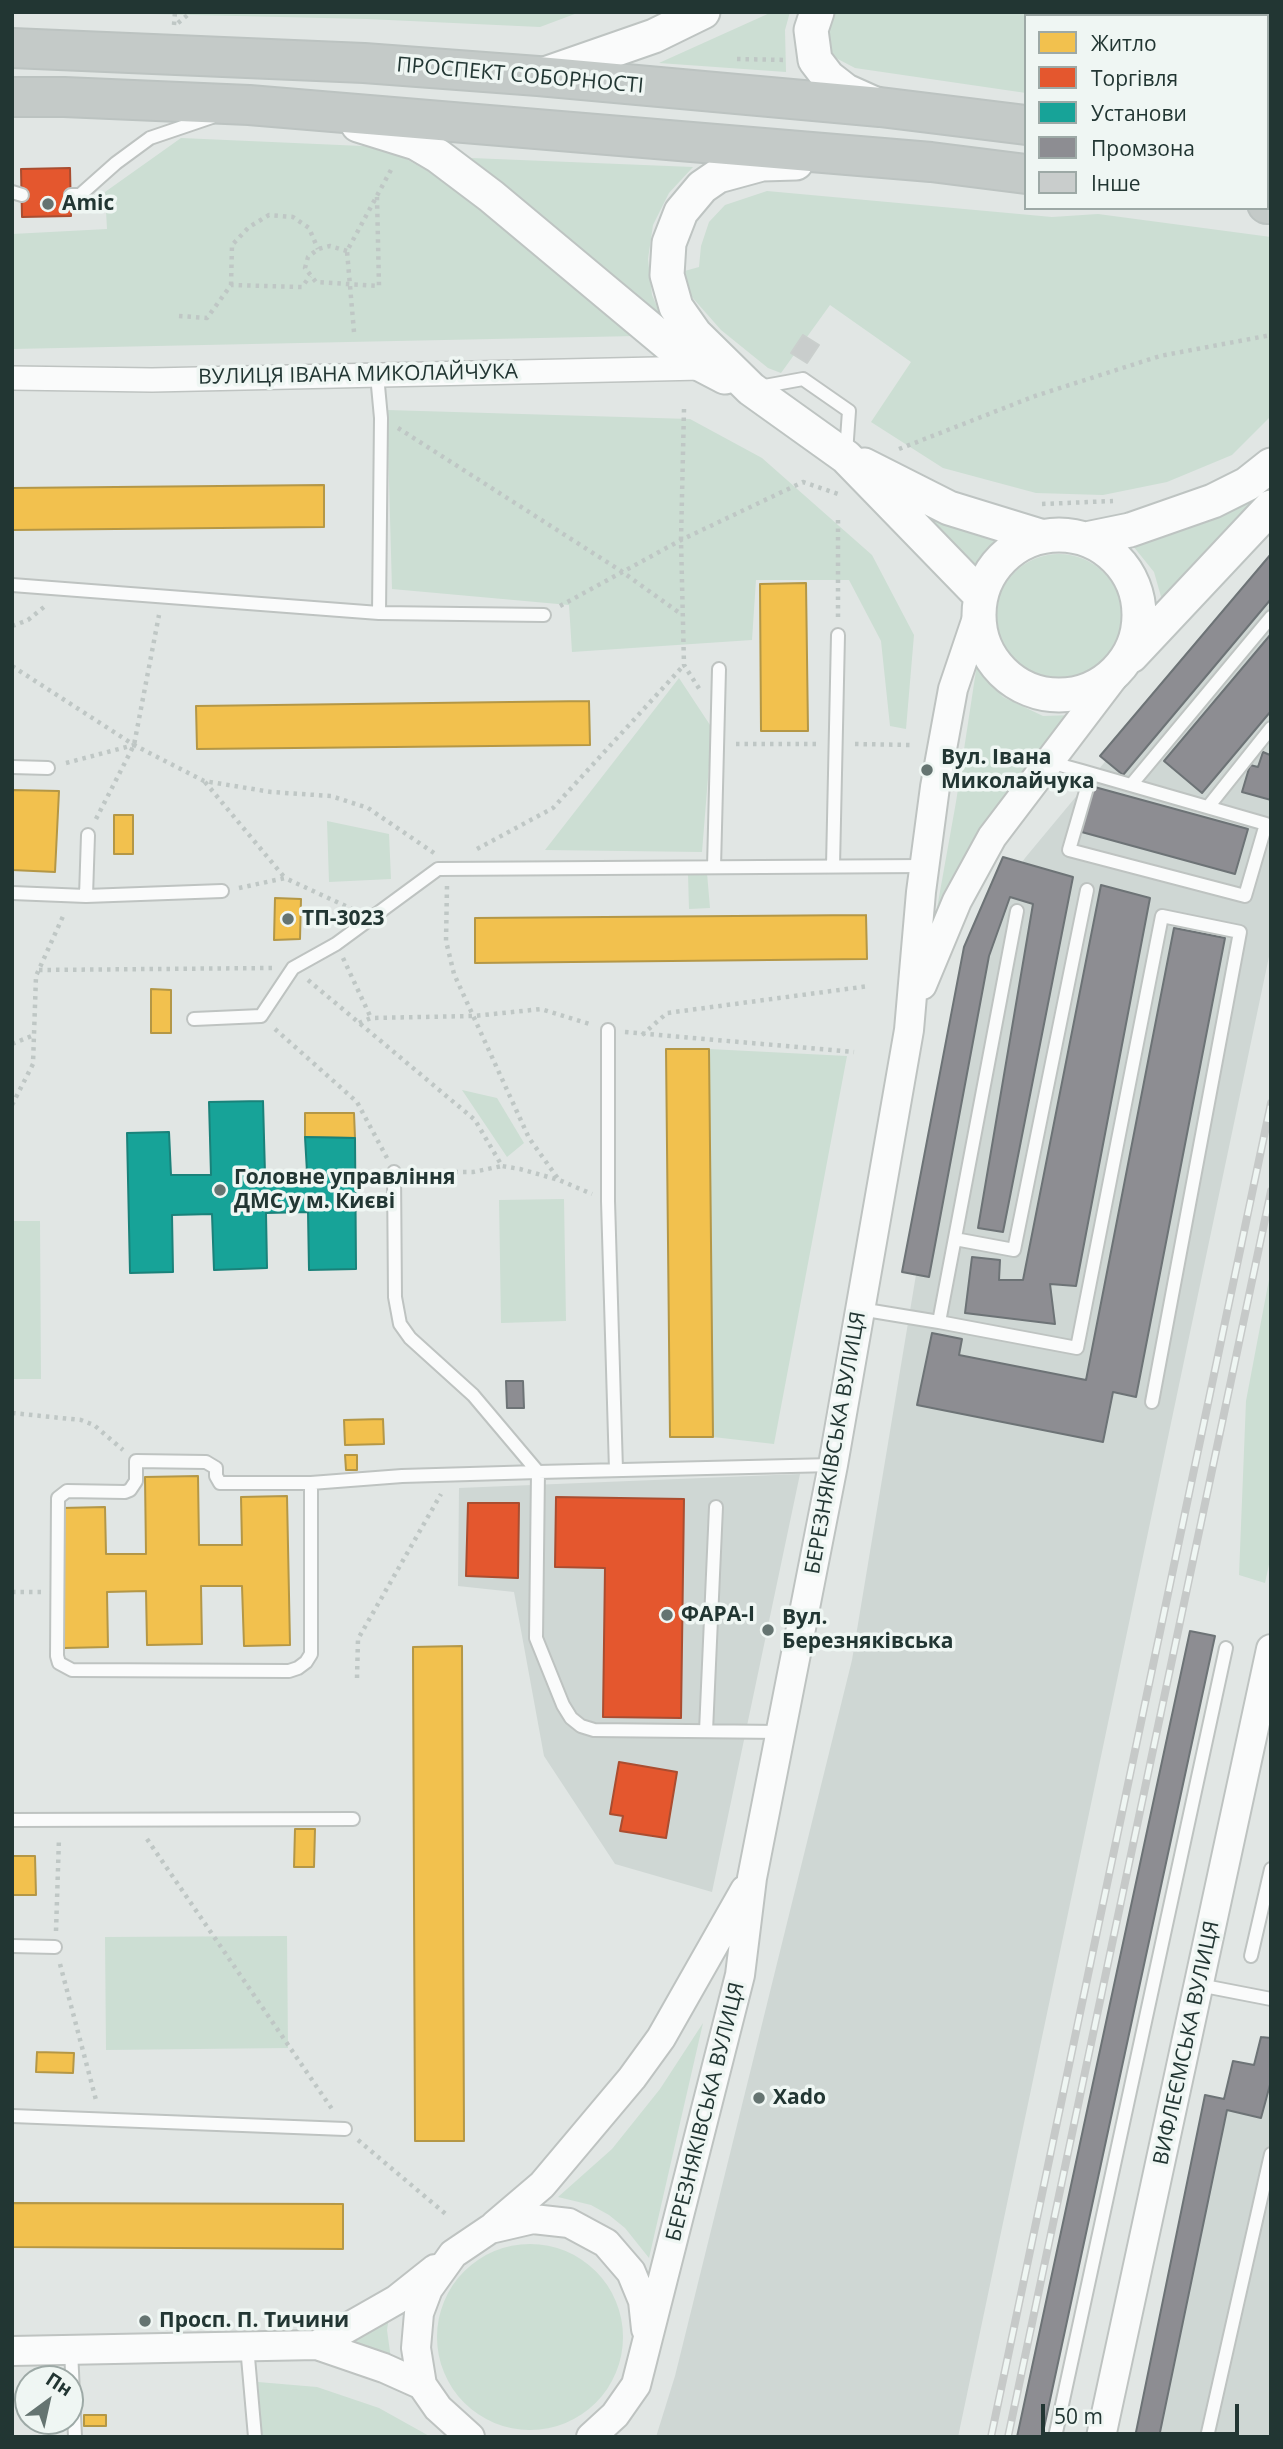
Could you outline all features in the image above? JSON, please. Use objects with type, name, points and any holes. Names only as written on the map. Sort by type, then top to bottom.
[{"type":"highway","name":"ПРОСПЕКТ СОБОРНОСТІ","points":[[12,48],[364,63],[538,76],[880,107],[1024,125]]},
{"type":"highway","points":[[12,97],[64,97],[302,109],[932,162],[1024,174]]},
{"type":"main road","points":[[538,76],[654,36],[703,12]]},
{"type":"main road","points":[[817,12],[811,30],[815,60],[828,77],[846,91],[880,107]]},
{"type":"main road","name":"ВУЛИЦЯ ІВАНА МИКОЛАЙЧУКА","points":[[302,109],[416,142],[491,196],[678,353],[704,368],[751,388]]},
{"type":"main road","name":"ВУЛИЦЯ ІВАНА МИКОЛАЙЧУКА","points":[[932,162],[762,164],[718,176],[702,187],[681,212],[669,243],[667,275],[676,307],[695,334],[751,388],[846,457],[949,508],[1040,537]]},
{"type":"main road","name":"ВУЛИЦЯ ІВАНА МИКОЛАЙЧУКА","points":[[846,457],[979,605]]},
{"type":"main road","points":[[1086,539],[1130,530],[1213,500],[1247,484],[1271,465]]},
{"type":"main road","points":[[1118,671],[1133,649],[1140,623],[1138,596],[1127,571],[1109,552],[1086,539],[1063,534],[1040,537],[1019,544],[1002,557],[988,575],[979,605],[983,642],[996,667],[1018,685],[1044,695],[1072,695],[1096,687],[1118,671],[1271,507]]},
{"type":"street","name":"ВУЛИЦЯ ІВАНА МИКОЛАЙЧУКА","points":[[12,378],[152,380],[704,368]]},
{"type":"street","name":"БЕРЕЗНЯКІВСЬКА ВУЛИЦЯ","points":[[636,2385],[740,1975],[752,1878],[833,1465],[913,1007],[935,787],[953,689],[979,605]]},
{"type":"street","name":"БЕРЕЗНЯКІВСЬКА ВУЛИЦЯ","points":[[913,1007],[957,901],[986,848],[1118,671]]},
{"type":"street","name":"ВИФЛЕЄМСЬКА ВУЛИЦЯ","points":[[1101,2437],[1267,1687],[1271,1649]]},
{"type":"street","name":"БЕРЕЗНЯКІВСЬКА ВУЛИЦЯ","points":[[490,2229],[542,2185],[632,2078],[661,2038],[752,1878]]},
{"type":"street","points":[[317,2345],[396,2300],[453,2254],[490,2229],[533,2219],[569,2223],[606,2243],[631,2272],[643,2301],[648,2343]]},
{"type":"street","points":[[453,2254],[428,2290],[419,2313],[416,2348],[422,2385],[438,2409],[470,2437]]},
{"type":"street","points":[[12,2351],[317,2345],[384,2368],[422,2385]]},
{"type":"street","points":[[591,2437],[615,2415],[636,2385]]},
{"type":"street","points":[[620,2437],[636,2385]]},
{"type":"lane","points":[[71,195],[80,195],[150,138],[249,105]]},
{"type":"lane","points":[[377,375],[382,418],[379,613]]},
{"type":"lane","points":[[12,585],[379,613],[544,615]]},
{"type":"lane","points":[[1131,785],[1271,618]]},
{"type":"lane","points":[[834,866],[838,635]]},
{"type":"lane","points":[[714,867],[719,669]]},
{"type":"lane","points":[[1208,807],[1271,728]]},
{"type":"lane","points":[[1049,762],[1208,807],[1266,824],[1245,896],[1069,850],[1091,774]]},
{"type":"lane","points":[[12,767],[48,768]]},
{"type":"lane","points":[[86,896],[88,835]]},
{"type":"lane","points":[[194,1019],[261,1016],[293,968],[336,944],[438,869],[925,866]]},
{"type":"lane","points":[[956,1239],[1014,1250],[1087,890]]},
{"type":"lane","points":[[12,894],[86,896],[222,891]]},
{"type":"lane","points":[[939,1322],[1017,911]]},
{"type":"lane","points":[[860,1309],[1077,1348],[1162,916],[1240,932],[1152,1402]]},
{"type":"lane","points":[[608,1030],[608,1201],[616,1470]]},
{"type":"lane","points":[[394,1172],[395,1297],[400,1324],[410,1338],[473,1395],[538,1472],[536,1638],[563,1706],[571,1718],[581,1726],[594,1730],[781,1732]]},
{"type":"lane","points":[[311,1483],[311,1654],[298,1668],[289,1671],[72,1670],[59,1663],[56,1592],[58,1498],[67,1492],[130,1490],[136,1481],[135,1461],[206,1462],[216,1468],[220,1483],[311,1483],[402,1476],[833,1465]]},
{"type":"lane","points":[[706,1731],[716,1507]]},
{"type":"lane","points":[[1055,2437],[1226,1648]]},
{"type":"lane","points":[[12,1820],[353,1819]]},
{"type":"lane","points":[[1251,1956],[1271,1869]]},
{"type":"lane","points":[[12,1947],[55,1947]]},
{"type":"lane","points":[[1199,1985],[1271,1999]]},
{"type":"lane","points":[[12,2116],[345,2129]]},
{"type":"lane","points":[[1207,2437],[1271,2154]]},
{"type":"lane","points":[[247,2346],[255,2437]]},
{"type":"lane","points":[[71,2350],[75,2437]]},
{"type":"path","points":[[174,12],[174,26],[191,12]]},
{"type":"path","points":[[354,332],[348,251],[392,168]]},
{"type":"path","points":[[348,251],[330,246],[318,249],[308,257],[305,268],[316,282],[379,286],[377,197]]},
{"type":"path","points":[[179,316],[206,318],[231,285],[232,245],[249,227],[269,215],[293,217],[309,228],[318,249]]},
{"type":"path","points":[[231,285],[302,287],[310,276]]},
{"type":"path","points":[[905,457],[895,451],[1035,396],[1160,356],[1271,335]]},
{"type":"path","points":[[684,409],[681,540],[684,665],[718,718]]},
{"type":"path","points":[[382,418],[621,571],[681,614]]},
{"type":"path","points":[[544,615],[681,540],[803,482],[848,498]]},
{"type":"path","points":[[1041,504],[1124,499]]},
{"type":"path","points":[[838,515],[838,635]]},
{"type":"path","points":[[88,835],[134,745],[162,596]]},
{"type":"path","points":[[438,869],[553,808],[684,665]]},
{"type":"path","points":[[12,666],[134,745],[204,781],[271,792],[331,796],[368,808],[434,851],[438,869],[447,882],[446,941],[454,974],[529,1138],[559,1180]]},
{"type":"path","points":[[48,768],[134,745]]},
{"type":"path","points":[[204,781],[285,878],[372,918]]},
{"type":"path","points":[[222,891],[285,878]]},
{"type":"path","points":[[12,1105],[33,1063],[36,976],[72,896]]},
{"type":"path","points":[[336,944],[371,1017]]},
{"type":"path","points":[[39,970],[293,968],[475,1120],[502,1166]]},
{"type":"path","points":[[642,1035],[667,1013],[869,986]]},
{"type":"path","points":[[261,1016],[357,1102],[394,1172],[473,1172],[502,1166],[520,1168],[559,1180],[608,1201]]},
{"type":"path","points":[[12,1044],[34,1034]]},
{"type":"path","points":[[12,1413],[67,1417],[94,1425],[135,1461]]},
{"type":"path","points":[[357,1678],[358,1639],[446,1485]]},
{"type":"path","points":[[12,1592],[56,1592]]},
{"type":"path","points":[[60,1820],[55,1947],[102,2120]]},
{"type":"path","points":[[134,1820],[345,2129],[448,2216]]},
{"type":"shaded area","points":[[1271,562],[1271,947],[958,2437],[656,2437],[675,2376],[852,1660],[952,1058],[982,922],[1025,858]]},
{"type":"shaded area","points":[[800,1474],[712,1892],[615,1864],[544,1756],[514,1592],[458,1586],[459,1488]]},
{"type":"shaded area","points":[[1261,2037],[1271,2038],[1271,2437],[1135,2437],[1205,2095],[1224,2099],[1233,2061],[1254,2065]]},
{"type":"green space","points":[[64,12],[580,12],[540,27],[367,19]]},
{"type":"green space","points":[[772,12],[790,12],[785,30],[786,72],[659,63]]},
{"type":"green space","points":[[829,12],[1126,14],[1024,14],[1024,93],[855,68],[832,56],[822,39]]},
{"type":"green space","points":[[1269,44],[1271,45],[1269,130]]},
{"type":"green space","points":[[181,138],[385,147],[479,200],[636,336],[12,349],[12,234],[107,229],[105,192]]},
{"type":"green space","points":[[471,158],[693,167],[669,193],[653,225],[648,259],[652,295],[666,327]]},
{"type":"green space","points":[[767,191],[1052,217],[1098,214],[1271,237],[1271,416],[1232,455],[1167,482],[1103,495],[1036,493],[943,468],[871,422],[911,362],[830,305],[781,373],[768,368],[721,330],[691,296],[681,272],[699,267],[701,246],[709,222],[725,205]]},
{"type":"green space","points":[[387,410],[690,419],[762,458],[872,555],[914,635],[906,729],[890,726],[881,641],[849,580],[756,580],[752,640],[572,652],[569,605],[392,589]]},
{"type":"green space","points":[[1264,492],[1164,607],[1154,572],[1129,541],[1189,528]]},
{"type":"green space","points":[[910,503],[999,539],[979,558],[971,578]]},
{"type":"green space","points":[[1059,554],[1083,559],[1104,572],[1117,593],[1122,617],[1117,641],[1104,662],[1083,675],[1059,680],[1035,675],[1014,662],[1001,641],[996,617],[1001,593],[1014,572],[1035,559]]},
{"type":"green space","points":[[977,664],[1003,697],[1043,716],[1074,715],[934,925],[956,802]]},
{"type":"green space","points":[[679,678],[712,728],[702,852],[545,850]]},
{"type":"green space","points":[[327,821],[389,834],[391,879],[329,882]]},
{"type":"green space","points":[[707,873],[710,908],[689,909],[688,874]]},
{"type":"green space","points":[[709,1049],[847,1056],[774,1444],[713,1437]]},
{"type":"green space","points":[[462,1090],[497,1098],[524,1143],[507,1157]]},
{"type":"green space","points":[[564,1199],[566,1321],[501,1323],[499,1200]]},
{"type":"green space","points":[[12,1221],[40,1221],[41,1379],[12,1379]]},
{"type":"green space","points":[[1271,1269],[1271,1555],[1265,1583],[1239,1575],[1246,1401]]},
{"type":"green space","points":[[287,1936],[288,2048],[106,2050],[105,1937]]},
{"type":"green space","points":[[703,2023],[649,2258],[625,2228],[609,2215],[591,2205],[558,2197],[612,2149],[660,2089]]},
{"type":"green space","points":[[530,2244],[566,2251],[596,2271],[616,2301],[623,2337],[616,2373],[596,2403],[566,2423],[530,2430],[494,2423],[464,2403],[444,2373],[437,2337],[444,2301],[464,2271],[494,2251]]},
{"type":"green space","points":[[390,2311],[387,2330],[391,2359],[330,2344]]},
{"type":"green space","points":[[258,2382],[317,2387],[379,2408],[431,2437],[262,2437]]},
{"type":"building: Житло","points":[[324,485],[324,527],[12,530],[12,488]]},
{"type":"building: Житло","points":[[806,583],[808,731],[761,731],[760,584]]},
{"type":"building: Житло","points":[[589,701],[590,745],[197,749],[196,706]]},
{"type":"building: Житло","points":[[12,790],[59,791],[55,872],[12,870]]},
{"type":"building: Житло","points":[[114,815],[133,815],[133,854],[114,854]]},
{"type":"building: Житло","name":"ТП-3023","points":[[275,898],[301,899],[300,939],[274,940]]},
{"type":"building: Житло","points":[[866,915],[867,959],[475,963],[475,918]]},
{"type":"building: Житло","points":[[151,989],[171,990],[171,1033],[151,1033]]},
{"type":"building: Житло","points":[[666,1049],[709,1049],[713,1437],[670,1437]]},
{"type":"building: Житло","points":[[305,1113],[354,1113],[355,1138],[305,1137]]},
{"type":"building: Житло","points":[[383,1419],[384,1444],[345,1445],[344,1420]]},
{"type":"building: Житло","points":[[345,1455],[357,1455],[357,1470],[346,1470]]},
{"type":"building: Житло","points":[[198,1476],[199,1545],[242,1545],[241,1497],[287,1496],[290,1645],[244,1646],[242,1586],[201,1586],[202,1644],[147,1645],[146,1591],[107,1592],[108,1647],[64,1648],[62,1508],[105,1507],[106,1554],[146,1554],[145,1477]]},
{"type":"building: Житло","points":[[462,1646],[464,2141],[415,2141],[413,1647]]},
{"type":"building: Житло","points":[[295,1829],[315,1829],[314,1867],[294,1867]]},
{"type":"building: Житло","points":[[12,1856],[35,1856],[36,1895],[12,1895]]},
{"type":"building: Житло","points":[[37,2052],[74,2053],[73,2073],[36,2072]]},
{"type":"building: Житло","points":[[12,2203],[343,2204],[343,2249],[12,2247]]},
{"type":"building: Житло","points":[[84,2415],[106,2415],[106,2426],[84,2426]]},
{"type":"building: Торгівля","points":[[1156,12],[1227,12],[1226,14]]},
{"type":"building: Торгівля","points":[[70,168],[71,216],[22,217],[21,169]]},
{"type":"building: Торгівля","points":[[556,1497],[684,1499],[681,1718],[603,1717],[605,1568],[555,1567]]},
{"type":"building: Торгівля","points":[[468,1503],[519,1503],[518,1578],[466,1576]]},
{"type":"building: Торгівля","points":[[619,1762],[677,1772],[666,1838],[620,1831],[623,1816],[610,1814]]},
{"type":"building: Установи","points":[[263,1101],[265,1174],[307,1172],[305,1137],[355,1138],[356,1269],[309,1270],[308,1212],[266,1213],[267,1268],[214,1270],[212,1214],[172,1215],[173,1272],[130,1273],[127,1133],[169,1132],[171,1175],[211,1175],[209,1102]]},
{"type":"building: Промзона","points":[[1271,554],[1271,599],[1123,775],[1100,756]]},
{"type":"building: Промзона","points":[[1271,634],[1271,711],[1202,793],[1164,761]]},
{"type":"building: Промзона","points":[[1263,752],[1270,755],[1271,753],[1271,800],[1242,792],[1250,765],[1258,767]]},
{"type":"building: Промзона","points":[[1091,786],[1248,829],[1235,874],[1078,831]]},
{"type":"building: Промзона","points":[[1003,857],[1073,877],[1003,1232],[978,1228],[1033,904],[1010,897],[989,956],[929,1277],[902,1272],[964,947]]},
{"type":"building: Промзона","points":[[1101,885],[1150,898],[1076,1286],[1050,1284],[1055,1324],[965,1313],[972,1257],[1000,1260],[999,1280],[1023,1280]]},
{"type":"building: Промзона","points":[[1174,928],[1225,938],[1136,1397],[1113,1392],[1103,1442],[917,1405],[932,1333],[962,1339],[959,1355],[1086,1380]]},
{"type":"building: Промзона","points":[[506,1381],[523,1381],[524,1408],[507,1408]]},
{"type":"building: Промзона","points":[[1190,1631],[1215,1636],[1042,2437],[1017,2437]]},
{"type":"building: Промзона","points":[[1261,2037],[1271,2038],[1271,2081],[1261,2118],[1227,2110],[1159,2437],[1135,2437],[1205,2095],[1224,2099],[1233,2061],[1254,2065]]},
{"type":"building: Інше","points":[[803,335],[819,345],[807,363],[791,353]]},
{"type":"railway","points":[[991,2437],[1271,1103]]},
{"type":"railway","points":[[1008,2437],[1271,1191]]},
{"type":"place","name":"Amic","points":[[48,204]]},
{"type":"place","name":"Вул. Івана Миколайчука","points":[[927,770]]},
{"type":"place","name":"ТП-3023","points":[[288,919]]},
{"type":"place","name":"Головне управління ДМС у м. Києві","points":[[220,1190]]},
{"type":"place","name":"ФАРА-І","points":[[667,1615]]},
{"type":"place","name":"Вул. Березняківська","points":[[768,1630]]},
{"type":"place","name":"Xado","points":[[759,2098]]},
{"type":"place","name":"Просп. П. Тичини","points":[[145,2321]]}]
